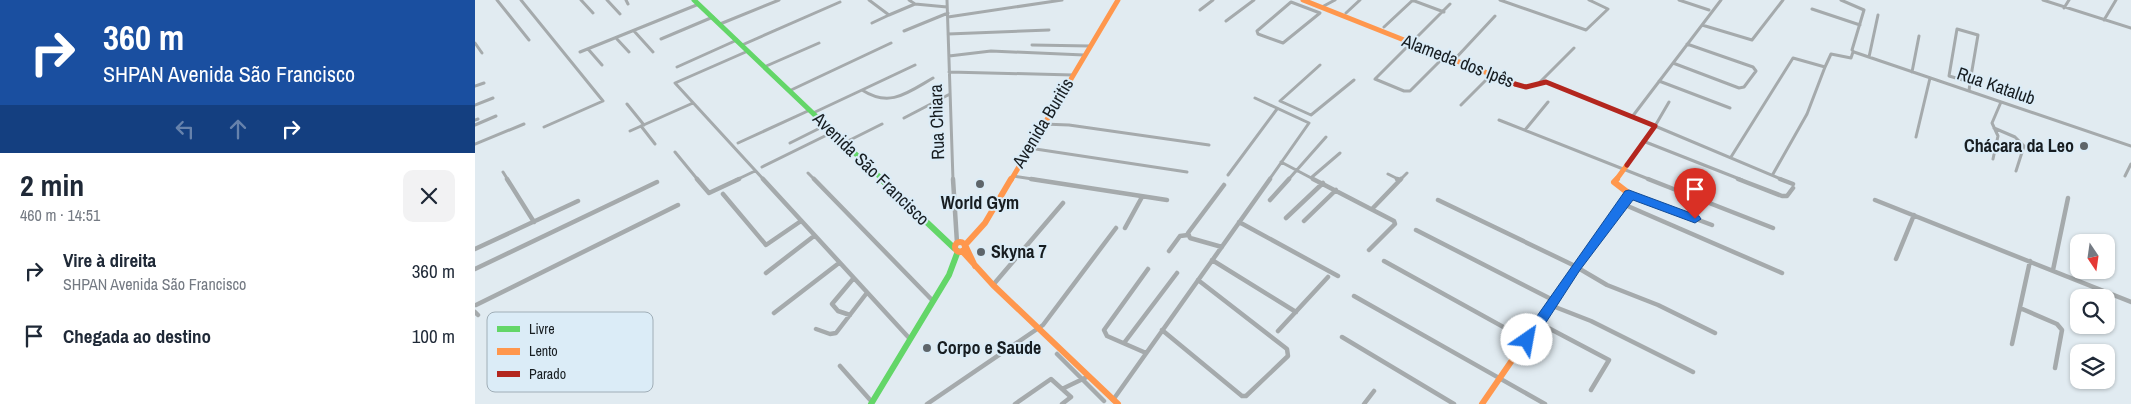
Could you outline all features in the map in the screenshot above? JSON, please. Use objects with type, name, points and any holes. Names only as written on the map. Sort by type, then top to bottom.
[{"type":"street","points":[[497,0],[529,40]]},
{"type":"street","points":[[521,0],[603,101],[543,127]]},
{"type":"street","points":[[581,0],[593,13]]},
{"type":"street","points":[[607,0],[620,14]]},
{"type":"street","points":[[625,0],[628,4]]},
{"type":"street","points":[[720,24],[779,0]]},
{"type":"street","points":[[869,0],[889,15]]},
{"type":"street","points":[[909,0],[915,4]]},
{"type":"street","name":"Rua Chiara","points":[[947,0],[950,94],[961,247]]},
{"type":"street","points":[[904,31],[948,15],[1062,0]]},
{"type":"street","name":"Avenida Buritis","points":[[872,403],[949,275],[961,247],[985,223],[1070,75],[1084,56],[1118,0]]},
{"type":"street","points":[[1200,10],[1213,0]]},
{"type":"street","points":[[1226,21],[1254,0]]},
{"type":"street","name":"Alameda dos Ipês","points":[[1303,0],[1310,5],[1322,7],[1409,44],[1491,75],[1525,87],[1540,82],[1550,84],[1655,126]]},
{"type":"street","points":[[1322,7],[1335,0]]},
{"type":"street","points":[[1346,13],[1360,0]]},
{"type":"street","points":[[1384,27],[1412,0],[1443,12]]},
{"type":"street","points":[[1499,0],[1583,30],[1588,30],[1607,9],[1606,6],[1589,0]]},
{"type":"street","points":[[1679,0],[1709,10]]},
{"type":"street","points":[[1632,117],[1721,0]]},
{"type":"street","points":[[1703,25],[1752,40],[1783,0]]},
{"type":"street","points":[[1773,174],[1807,114],[1831,54],[1851,58],[1864,10],[1841,0]]},
{"type":"street","points":[[2043,0],[2047,4],[2131,28]]},
{"type":"street","points":[[2064,8],[2069,0]]},
{"type":"street","points":[[2104,20],[2116,0]]},
{"type":"street","points":[[580,52],[634,31],[696,2]]},
{"type":"street","name":"Avenida São Francisco","points":[[696,2],[844,143],[961,247],[976,268],[1115,402]]},
{"type":"street","points":[[677,67],[840,2]]},
{"type":"street","points":[[1291,2],[1310,5],[1320,13],[1285,42],[1280,43],[1257,32],[1291,2]]},
{"type":"street","points":[[872,23],[915,4],[947,7]]},
{"type":"street","points":[[1409,44],[1438,58],[1440,61],[1410,91],[1403,91],[1375,79],[1409,44],[1443,12],[1450,4]]},
{"type":"street","points":[[1812,10],[1860,25]]},
{"type":"street","points":[[1869,57],[1878,15]]},
{"type":"street","points":[[1454,60],[1495,16]]},
{"type":"street","points":[[661,39],[713,18]]},
{"type":"street","points":[[1969,91],[1971,82],[1978,35],[1957,29],[1949,76],[1971,82]]},
{"type":"street","points":[[948,34],[995,30],[1049,30]]},
{"type":"street","points":[[634,31],[653,52]]},
{"type":"street","points":[[1912,72],[1919,36]]},
{"type":"street","points":[[616,38],[629,52]]},
{"type":"street","points":[[475,43],[481,53]]},
{"type":"street","points":[[765,67],[819,43]]},
{"type":"street","points":[[789,90],[891,43]]},
{"type":"street","points":[[1673,63],[1739,88],[1744,87],[1756,71],[1753,68],[1687,44]]},
{"type":"street","points":[[1032,45],[1090,46]]},
{"type":"street","points":[[1058,53],[1064,46]]},
{"type":"street","points":[[1540,82],[1574,48]]},
{"type":"street","points":[[588,49],[602,65]]},
{"type":"street","points":[[748,51],[676,82],[866,294],[910,339]]},
{"type":"street","name":"Rua Katalub","points":[[1852,51],[2131,146]]},
{"type":"street","points":[[949,56],[991,52],[1058,53],[1084,56]]},
{"type":"street","points":[[1731,157],[1793,58],[1825,67]]},
{"type":"street","points":[[738,144],[915,65]]},
{"type":"street","points":[[1311,115],[1280,99],[1320,65]]},
{"type":"street","points":[[949,72],[1070,75]]},
{"type":"street","points":[[1461,106],[1491,75]]},
{"type":"street","points":[[862,90],[872,98],[885,100],[893,98],[933,78]]},
{"type":"street","points":[[1916,137],[1930,78]]},
{"type":"street","points":[[1304,121],[1355,80]]},
{"type":"street","points":[[1659,81],[1730,108]]},
{"type":"street","points":[[475,86],[484,83]]},
{"type":"street","points":[[904,118],[950,94]]},
{"type":"street","points":[[475,105],[493,98]]},
{"type":"street","points":[[1115,402],[1146,353],[1309,123],[1255,98]]},
{"type":"street","points":[[1525,130],[1548,102]]},
{"type":"street","points":[[1669,102],[1655,126],[1614,183],[1629,194],[1712,225]]},
{"type":"street","points":[[1993,159],[1998,136],[1992,123],[2001,102]]},
{"type":"street","points":[[630,131],[693,103]]},
{"type":"street","points":[[627,104],[655,144]]},
{"type":"street","points":[[1228,175],[1277,109]]},
{"type":"street","points":[[475,125],[496,116]]},
{"type":"street","points":[[1499,120],[1773,228]]},
{"type":"street","points":[[475,144],[523,124]]},
{"type":"street","points":[[844,143],[881,124]]},
{"type":"street","points":[[1043,124],[1069,124],[1209,145]]},
{"type":"street","points":[[790,143],[825,125]]},
{"type":"street","points":[[1643,142],[1782,196],[1787,196],[1793,186],[1773,174],[1655,126]]},
{"type":"street","points":[[1994,128],[2015,137],[2024,146],[2016,171]]},
{"type":"street","points":[[762,167],[833,132]]},
{"type":"street","points":[[1270,200],[1326,137]]},
{"type":"street","points":[[1029,148],[1187,172]]},
{"type":"street","points":[[675,152],[709,193],[755,171]]},
{"type":"street","points":[[1312,177],[1340,152]]},
{"type":"street","points":[[1281,162],[1394,220],[1395,224],[1369,250]]},
{"type":"street","points":[[2125,176],[2131,164]]},
{"type":"street","points":[[503,172],[534,222]]},
{"type":"street","points":[[808,173],[933,302]]},
{"type":"street","points":[[1373,208],[1407,173]]},
{"type":"street","points":[[1388,174],[1400,180]]},
{"type":"street","points":[[1012,176],[1167,200]]},
{"type":"street","points":[[475,269],[657,182]]},
{"type":"street","points":[[1285,218],[1323,183]]},
{"type":"street","points":[[1188,235],[1224,186]]},
{"type":"street","points":[[1304,221],[1336,190]]},
{"type":"street","points":[[723,194],[766,245],[772,243],[801,221]]},
{"type":"street","points":[[1482,404],[1576,267],[1629,194]]},
{"type":"street","points":[[1125,228],[1142,196]]},
{"type":"street","points":[[2053,270],[2068,198]]},
{"type":"street","points":[[1437,200],[1576,267],[1607,285],[1658,305],[1715,333]]},
{"type":"street","points":[[1875,200],[2131,302]]},
{"type":"street","points":[[475,249],[578,201]]},
{"type":"street","points":[[993,285],[1063,203]]},
{"type":"street","points":[[1623,204],[1782,273]]},
{"type":"street","points":[[475,306],[678,205]]},
{"type":"street","points":[[1896,259],[1914,215]]},
{"type":"street","points":[[1239,222],[1338,276]]},
{"type":"street","points":[[927,404],[1039,329],[1116,228]]},
{"type":"street","points":[[1416,230],[1552,302],[1693,372]]},
{"type":"street","points":[[1169,251],[1179,236],[1188,235],[1191,238],[1222,246]]},
{"type":"street","points":[[766,273],[814,236]]},
{"type":"street","points":[[1212,260],[1296,312]]},
{"type":"street","points":[[1384,261],[1527,340]]},
{"type":"street","points":[[2011,344],[2030,261]]},
{"type":"street","points":[[774,312],[839,263]]},
{"type":"street","points":[[1146,353],[1107,336],[1104,328],[1148,269]]},
{"type":"street","points":[[1124,342],[1177,273]]},
{"type":"street","points":[[1278,331],[1328,277]]},
{"type":"street","points":[[850,315],[838,311],[832,304],[853,279]]},
{"type":"street","points":[[1162,330],[1239,394],[1246,396],[1286,358],[1288,354],[1287,349],[1198,280]]},
{"type":"street","points":[[816,329],[830,334],[836,333],[866,294]]},
{"type":"street","points":[[1355,296],[1545,404]]},
{"type":"street","points":[[2020,308],[2057,324],[2062,330],[2055,368]]},
{"type":"street","points":[[1539,323],[1609,360],[1591,390]]},
{"type":"street","points":[[1342,337],[1454,404]]},
{"type":"street","points":[[1057,354],[1104,401]]},
{"type":"street","points":[[840,366],[872,403]]},
{"type":"street","points":[[1062,389],[1089,376]]},
{"type":"street","points":[[1015,404],[1051,379],[1071,397],[1061,404]]},
{"type":"street","points":[[1364,404],[1374,391]]},
{"type":"traffic: fast","points":[[694,0],[954,248]]},
{"type":"traffic: fast","points":[[871,404],[949,275],[958,251]]},
{"type":"traffic: slow","points":[[966,244],[985,223],[1118,0]]},
{"type":"traffic: slow","points":[[1303,0],[1515,84]]},
{"type":"traffic: slow","points":[[1482,404],[1576,267],[1628,197],[1627,192],[1614,182],[1627,165]]},
{"type":"traffic: slow","points":[[958,242],[962,242],[965,247],[964,251],[958,252],[955,249],[955,245],[958,242]]},
{"type":"traffic: slow","points":[[966,247],[975,266]]},
{"type":"traffic: slow","points":[[962,251],[993,285],[1118,404]]},
{"type":"traffic: jam","points":[[1515,84],[1526,87],[1546,82],[1655,126],[1627,165]]},
{"type":"place","name":"Chácara da Leo","points":[[2084,146]]},
{"type":"place","name":"World Gym","points":[[980,184]]},
{"type":"place","name":"Skyna 7","points":[[981,252]]},
{"type":"place","name":"Corpo e Saude","points":[[927,348]]},
{"type":"route","points":[[1527,340],[1576,267],[1629,198],[1629,194],[1695,219]]}]
